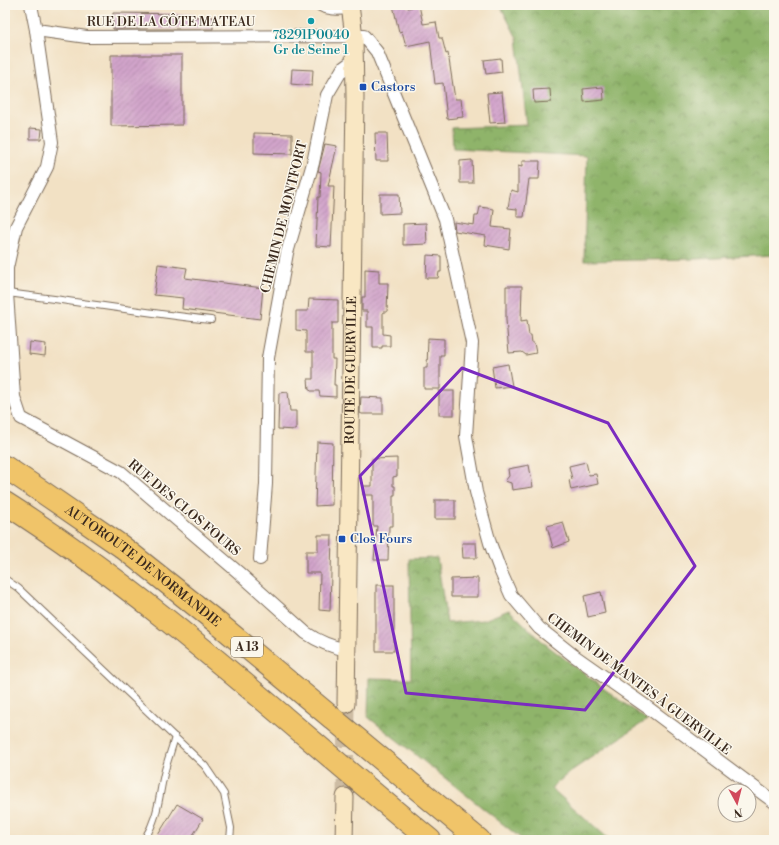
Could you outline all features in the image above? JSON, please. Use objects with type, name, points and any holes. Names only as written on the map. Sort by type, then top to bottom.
[{"type":"highway","name":"AUTOROUTE DE NORMANDIE","points":[[5,467],[121,546],[214,620],[479,840]]},
{"type":"highway","name":"AUTOROUTE DE NORMANDIE","points":[[5,503],[107,573],[177,628],[430,840]]},
{"type":"street","name":"RUE DES CLOS FOURS","points":[[31,5],[52,142],[47,167],[16,227],[7,268],[7,293],[14,397],[22,418],[121,472],[315,640],[336,648],[347,650]]},
{"type":"street","name":"ROUTE DE GUERVILLE","points":[[346,704],[354,60],[354,37],[351,8]]},
{"type":"street","name":"RUE DE LA CÔTE MATEAU","points":[[36,30],[87,37],[354,37]]},
{"type":"street","name":"CHEMIN DE MANTES À GUERVILLE","points":[[354,37],[364,36],[377,52],[445,219],[472,343],[466,436],[476,492],[490,543],[511,595],[539,628],[573,655],[774,802]]},
{"type":"street","name":"CHEMIN DE MONTFORT","points":[[260,559],[266,484],[268,358],[287,253],[313,163],[327,95],[343,68],[354,60]]},
{"type":"street","points":[[344,840],[345,797]]},
{"type":"lane","points":[[316,5],[320,8],[335,12],[351,8]]},
{"type":"lane","points":[[7,293],[51,298],[160,315],[211,320]]},
{"type":"lane","points":[[5,579],[18,588],[205,766],[224,794],[231,828],[230,840]]},
{"type":"lane","points":[[144,840],[152,828],[158,808],[164,770],[175,737]]},
{"type":"highlighted area","points":[[462,368],[608,423],[695,566],[585,710],[406,693],[360,476]]},
{"type":"green space","points":[[500,5],[774,5],[774,255],[695,259],[584,261],[587,156],[453,149],[452,128],[527,125],[517,38]]},
{"type":"green space","points":[[437,558],[447,623],[484,620],[509,610],[544,643],[647,720],[571,771],[551,788],[610,840],[523,840],[368,717],[369,678],[411,679],[409,559]]},
{"type":"building","points":[[393,5],[407,5],[408,8],[419,5],[423,24],[436,22],[439,38],[442,38],[446,54],[448,53],[455,99],[461,99],[463,117],[447,119],[443,83],[435,84],[430,41],[406,46],[402,31],[399,32]]},
{"type":"building","points":[[113,13],[193,14],[193,17],[213,17],[213,29],[113,29]]},
{"type":"building","points":[[111,55],[182,55],[182,125],[111,126]]},
{"type":"building","points":[[501,58],[502,72],[486,74],[484,60]]},
{"type":"building","points":[[292,69],[313,70],[312,86],[291,84]]},
{"type":"building","points":[[603,87],[604,100],[584,102],[583,89]]},
{"type":"building","points":[[550,89],[551,102],[534,103],[533,90]]},
{"type":"building","points":[[502,92],[505,122],[490,123],[487,93]]},
{"type":"building","points":[[30,128],[42,129],[41,139],[30,139]]},
{"type":"building","points":[[254,133],[292,134],[292,154],[254,153]]},
{"type":"building","points":[[375,133],[387,133],[388,161],[376,161]]},
{"type":"building","points":[[325,144],[337,146],[328,186],[334,186],[331,247],[316,246],[318,197],[320,197],[321,172],[318,171]]},
{"type":"building","points":[[472,160],[473,183],[460,183],[460,161]]},
{"type":"building","points":[[522,161],[540,161],[539,179],[529,179],[524,217],[517,217],[517,209],[508,208],[511,190],[518,192],[518,166],[522,167]]},
{"type":"building","points":[[380,194],[399,194],[400,213],[380,214]]},
{"type":"building","points":[[480,207],[494,209],[492,227],[511,229],[509,249],[485,245],[486,236],[455,231],[454,222],[474,225],[475,216],[478,216]]},
{"type":"building","points":[[426,223],[427,244],[403,245],[403,224]]},
{"type":"building","points":[[427,255],[441,256],[441,272],[439,272],[438,278],[426,278]]},
{"type":"building","points":[[158,264],[187,268],[185,278],[263,288],[260,319],[182,309],[183,298],[154,295]]},
{"type":"building","points":[[365,269],[379,270],[379,283],[388,283],[387,312],[383,312],[383,334],[390,335],[390,346],[373,348],[373,327],[367,327],[367,311],[362,311],[362,297],[365,297]]},
{"type":"building","points":[[506,286],[522,286],[521,321],[527,320],[529,335],[531,335],[536,353],[526,355],[522,352],[509,353],[506,320]]},
{"type":"building","points":[[309,299],[338,300],[338,323],[332,323],[332,359],[335,359],[334,385],[336,385],[336,397],[320,396],[319,391],[309,390],[308,379],[313,379],[313,352],[306,352],[306,331],[296,330],[296,311],[308,311]]},
{"type":"building","points":[[428,338],[444,339],[444,355],[440,355],[440,389],[424,389],[424,368],[427,368]]},
{"type":"building","points":[[30,342],[46,344],[45,356],[29,354]]},
{"type":"building","points":[[508,364],[512,386],[495,388],[492,367]]},
{"type":"building","points":[[439,391],[454,391],[454,415],[439,415]]},
{"type":"building","points":[[288,392],[290,411],[296,411],[296,430],[278,429],[279,393]]},
{"type":"building","points":[[361,397],[383,398],[383,414],[360,413]]},
{"type":"building","points":[[317,442],[333,443],[332,505],[315,506]]},
{"type":"building","points":[[397,458],[397,476],[393,477],[395,495],[393,495],[393,526],[389,526],[388,560],[374,560],[377,526],[373,526],[373,495],[363,495],[363,486],[372,486],[372,459]]},
{"type":"building","points":[[586,462],[589,475],[596,474],[598,484],[571,490],[569,480],[572,479],[569,466]]},
{"type":"building","points":[[529,465],[533,487],[512,490],[511,483],[505,481],[509,476],[508,469]]},
{"type":"building","points":[[435,500],[455,500],[455,519],[435,519]]},
{"type":"building","points":[[563,522],[569,542],[553,548],[547,526]]},
{"type":"building","points":[[318,535],[332,535],[330,611],[319,610],[320,573],[306,573],[306,551],[318,551]]},
{"type":"building","points":[[462,543],[476,543],[477,558],[463,558]]},
{"type":"building","points":[[478,578],[478,597],[451,597],[451,579]]},
{"type":"building","points":[[376,585],[394,585],[394,651],[376,651]]},
{"type":"building","points":[[601,592],[605,613],[588,617],[584,596]]},
{"type":"building","points":[[177,804],[203,819],[190,840],[155,840]]},
{"type":"tunnel","points":[[345,797],[346,704]]},
{"type":"place","name":"78291P0040 Gr de Seine 1","points":[[311,21]]},
{"type":"place","name":"Castors","points":[[363,87]]},
{"type":"place","name":"Clos Fours","points":[[342,539]]}]
